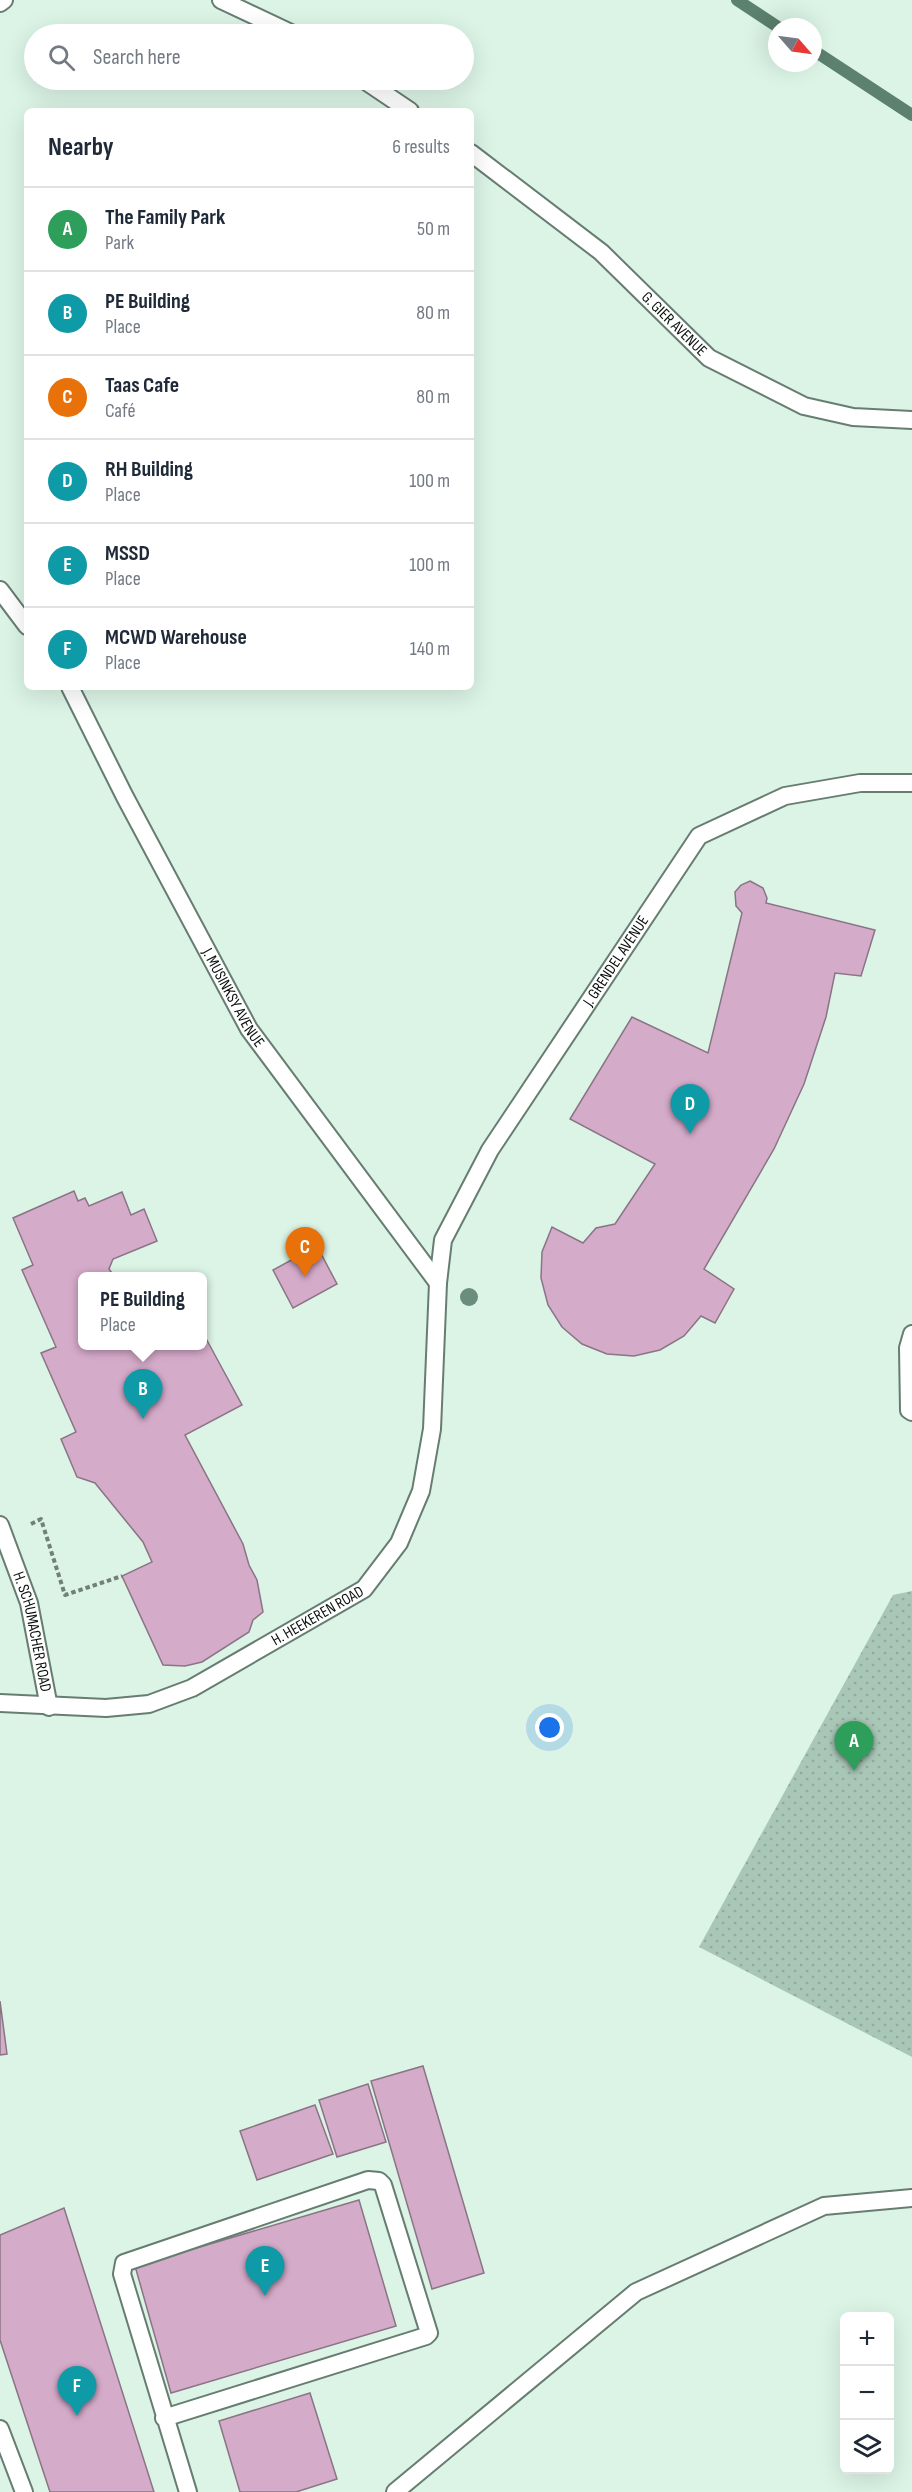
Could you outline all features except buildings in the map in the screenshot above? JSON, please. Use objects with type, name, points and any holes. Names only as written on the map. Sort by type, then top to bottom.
[{"type":"lane","points":[[0,3],[4,0]]},
{"type":"lane","points":[[221,0],[272,24]]},
{"type":"lane","points":[[379,90],[406,108]]},
{"type":"lane","name":"G. GIER AVENUE","points":[[474,155],[601,252],[709,358],[804,406],[853,417],[912,420]]},
{"type":"lane","points":[[0,590],[24,622]]},
{"type":"lane","name":"J. MUSINKSY AVENUE","points":[[72,690],[249,1029],[438,1283]]},
{"type":"lane","name":"J. GRENDEL AVENUE","points":[[438,1283],[443,1240],[490,1150],[699,836],[785,796],[860,783],[912,783]]},
{"type":"lane","name":"H. HEEKEREN ROAD","points":[[0,1703],[106,1708],[148,1704],[181,1692],[300,1628],[364,1589],[399,1543],[421,1491],[432,1430],[438,1283]]},
{"type":"lane","points":[[912,1334],[908,1348],[909,1410],[912,1412]]},
{"type":"lane","name":"H. SCHUMACHER ROAD","points":[[0,1525],[29,1603],[49,1707]]},
{"type":"lane","points":[[164,2418],[426,2336],[429,2333],[383,2185],[379,2181],[369,2180],[124,2263],[122,2274],[164,2418],[188,2492]]},
{"type":"lane","points":[[395,2492],[636,2292],[824,2206],[912,2198]]},
{"type":"lane","points":[[0,2429],[24,2492]]},
{"type":"path","points":[[41,1519],[65,1595],[122,1576]]},
{"type":"green space","points":[[912,1591],[912,2057],[699,1947],[893,1595]]},
{"type":"waterway","points":[[737,0],[768,20]]},
{"type":"waterway","points":[[822,56],[912,115]]},
{"type":"place","name":"RH Building","points":[[690,1134]]},
{"type":"place","name":"Taas Cafe","points":[[305,1277]]},
{"type":"place","name":"PE Building","points":[[143,1419]]},
{"type":"place","name":"The Family Park","points":[[854,1771]]},
{"type":"place","name":"MSSD","points":[[265,2296]]},
{"type":"place","name":"MCWD Warehouse","points":[[77,2416]]}]
